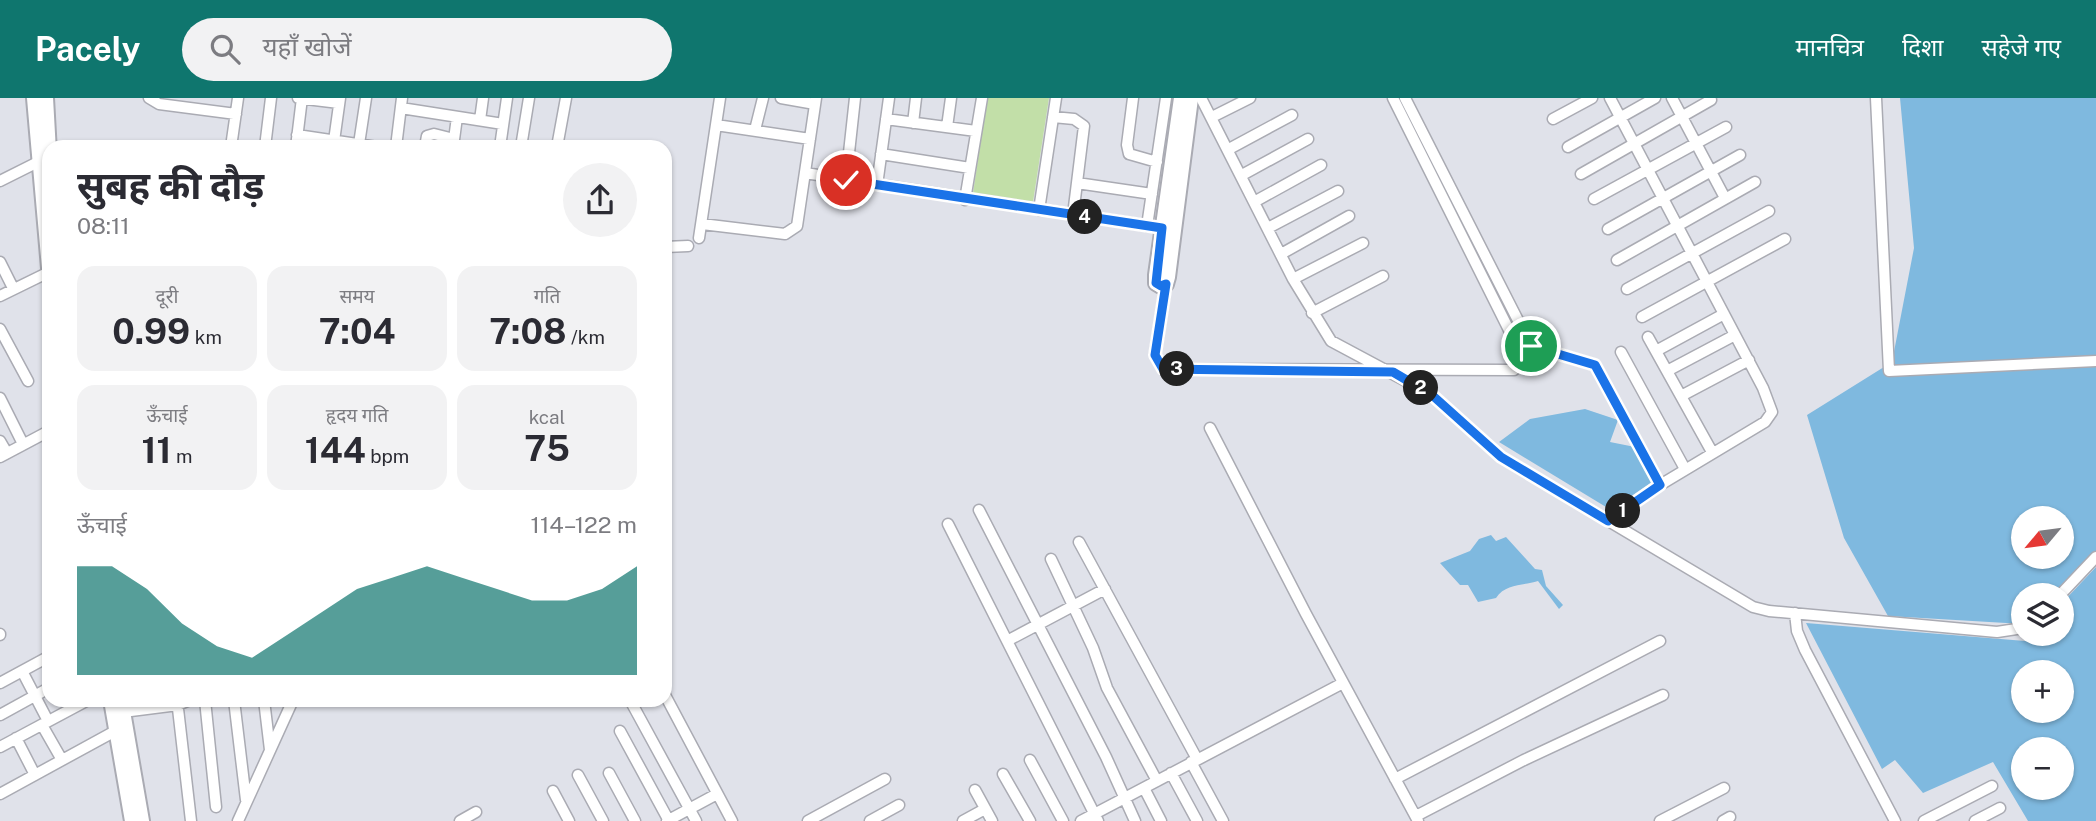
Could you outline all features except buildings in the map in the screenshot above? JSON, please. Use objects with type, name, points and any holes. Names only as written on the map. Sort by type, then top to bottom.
[{"type":"main road","points":[[34,98],[42,155]]},
{"type":"main road","points":[[46,98],[48,140]]},
{"type":"main road","points":[[1181,98],[1156,283],[1161,286],[1166,284],[1191,98]]},
{"type":"main road","points":[[121,717],[132,821]]},
{"type":"main road","points":[[121,717],[142,821]]},
{"type":"street","points":[[149,98],[159,104],[236,114]]},
{"type":"street","points":[[232,140],[238,98]]},
{"type":"street","points":[[266,140],[271,98]]},
{"type":"street","points":[[297,98],[340,101],[334,140]]},
{"type":"street","points":[[360,140],[366,98]]},
{"type":"street","points":[[480,120],[483,98]]},
{"type":"street","points":[[501,140],[507,98]]},
{"type":"street","points":[[522,140],[529,98]]},
{"type":"street","points":[[558,140],[566,98]]},
{"type":"street","points":[[699,238],[720,98]]},
{"type":"street","points":[[755,130],[763,98]]},
{"type":"street","points":[[702,224],[785,234],[797,226],[815,101],[781,98]]},
{"type":"street","points":[[846,180],[855,98]]},
{"type":"street","points":[[877,185],[889,98]]},
{"type":"street","points":[[913,123],[916,98]]},
{"type":"street","points":[[947,127],[951,98]]},
{"type":"street","points":[[965,200],[982,98]]},
{"type":"street","points":[[1039,210],[1056,98]]},
{"type":"street","points":[[1133,98],[1127,145],[1129,154],[1157,162]]},
{"type":"street","points":[[1147,226],[1166,98]]},
{"type":"street","points":[[1201,98],[1293,279],[1312,313],[1338,346],[1393,372],[1432,395],[1501,457],[1753,607],[1997,632],[2011,630]]},
{"type":"street","points":[[1212,117],[1250,98]]},
{"type":"street","points":[[1166,284],[1155,355],[1163,369],[1393,372],[1514,370],[1520,360],[1520,352],[1393,98]]},
{"type":"street","points":[[1405,98],[1531,346],[1595,365],[1660,485]]},
{"type":"street","points":[[1553,119],[1592,98]]},
{"type":"street","points":[[1608,521],[1685,469],[1771,417],[1771,405],[1749,360],[1610,98]]},
{"type":"street","points":[[1568,147],[1655,98]]},
{"type":"street","points":[[1672,98],[1725,198]]},
{"type":"street","points":[[1876,98],[1889,371],[2096,361]]},
{"type":"street","points":[[297,140],[302,99]]},
{"type":"street","points":[[1581,174],[1711,100]]},
{"type":"street","points":[[397,140],[401,103],[457,117],[503,124]]},
{"type":"street","points":[[1229,149],[1292,114]]},
{"type":"street","points":[[454,140],[457,117]]},
{"type":"street","points":[[1053,117],[1074,119],[1084,127],[1073,215]]},
{"type":"street","points":[[886,119],[976,131]]},
{"type":"street","points":[[716,125],[810,139]]},
{"type":"street","points":[[1594,200],[1726,127]]},
{"type":"street","points":[[427,140],[429,134],[446,140]]},
{"type":"street","points":[[297,135],[328,140]]},
{"type":"street","points":[[1242,175],[1308,139]]},
{"type":"street","points":[[881,154],[970,169]]},
{"type":"street","points":[[1608,229],[1740,155]]},
{"type":"street","points":[[0,181],[42,162]]},
{"type":"street","points":[[1254,202],[1321,165]]},
{"type":"street","points":[[805,173],[965,200],[1162,228]]},
{"type":"street","points":[[1617,260],[1755,182]]},
{"type":"street","points":[[1077,183],[1152,194]]},
{"type":"street","points":[[1268,228],[1338,191]]},
{"type":"street","points":[[1627,289],[1769,211]]},
{"type":"street","points":[[1281,254],[1349,216]]},
{"type":"street","points":[[1642,317],[1785,239]]},
{"type":"street","points":[[1293,279],[1363,243]]},
{"type":"street","points":[[672,247],[688,246]]},
{"type":"street","points":[[0,262],[13,288]]},
{"type":"street","points":[[0,296],[42,274]]},
{"type":"street","points":[[1312,313],[1383,276]]},
{"type":"street","points":[[1656,351],[1724,314]]},
{"type":"street","points":[[0,329],[28,381]]},
{"type":"street","points":[[1667,371],[1735,335]]},
{"type":"street","points":[[1648,337],[1712,452]]},
{"type":"street","points":[[1621,352],[1685,469]]},
{"type":"street","points":[[1681,396],[1749,360]]},
{"type":"street","points":[[0,398],[23,444]]},
{"type":"street","points":[[1210,428],[1417,818],[1524,760],[1663,695]]},
{"type":"street","points":[[0,441],[3,455],[42,434]]},
{"type":"street","points":[[979,510],[1135,821]]},
{"type":"street","points":[[948,524],[1096,817]]},
{"type":"street","points":[[1079,542],[1194,760],[1223,821]]},
{"type":"street","points":[[2071,583],[2096,557]]},
{"type":"street","points":[[1051,559],[1074,606],[1107,688],[1157,780]]},
{"type":"street","points":[[1007,641],[1105,589]]},
{"type":"street","points":[[1795,613],[1797,631],[1805,650],[1895,821]]},
{"type":"street","points":[[1395,779],[1660,641]]},
{"type":"street","points":[[0,683],[42,657]]},
{"type":"street","points":[[22,671],[62,760]]},
{"type":"street","points":[[1081,821],[1096,817],[1157,780],[1343,683]]},
{"type":"street","points":[[0,715],[42,692]]},
{"type":"street","points":[[0,747],[69,707]]},
{"type":"street","points":[[0,794],[62,760],[121,717],[159,707]]},
{"type":"street","points":[[179,707],[191,821]]},
{"type":"street","points":[[206,707],[216,807]]},
{"type":"street","points":[[235,707],[247,802]]},
{"type":"street","points":[[265,707],[270,750]]},
{"type":"street","points":[[238,821],[290,707]]},
{"type":"street","points":[[634,707],[696,821]]},
{"type":"street","points":[[671,707],[732,821]]},
{"type":"street","points":[[620,731],[669,821],[717,794]]},
{"type":"street","points":[[16,738],[35,775]]},
{"type":"street","points":[[1030,760],[1063,821]]},
{"type":"street","points":[[609,773],[635,821]]},
{"type":"street","points":[[1171,773],[1197,821]]},
{"type":"street","points":[[1003,774],[1030,821]]},
{"type":"street","points":[[578,775],[603,821]]},
{"type":"street","points":[[808,821],[885,779]]},
{"type":"street","points":[[1924,821],[1992,786]]},
{"type":"street","points":[[1144,788],[1161,821]]},
{"type":"street","points":[[1660,821],[1724,789]]},
{"type":"street","points":[[553,790],[569,821]]},
{"type":"street","points":[[975,790],[992,821]]},
{"type":"street","points":[[870,821],[899,805]]},
{"type":"street","points":[[1975,821],[2000,808]]},
{"type":"street","points":[[963,821],[985,809]]},
{"type":"street","points":[[460,821],[476,812]]},
{"type":"green space","points":[[987,98],[1049,98],[1033,202],[973,193]]},
{"type":"water","points":[[1900,98],[2096,98],[2096,555],[2069,583],[2011,583],[2011,623],[1888,616],[1844,538],[1807,415],[1892,362],[1914,248]]},
{"type":"water","points":[[1585,409],[1618,420],[1610,442],[1635,447],[1652,482],[1611,510],[1499,442],[1530,419]]},
{"type":"water","points":[[1491,535],[1496,541],[1506,537],[1535,569],[1542,570],[1546,586],[1563,605],[1559,609],[1538,581],[1510,587],[1496,598],[1478,602],[1468,585],[1460,585],[1440,563],[1470,551],[1479,539]]},
{"type":"water","points":[[2096,567],[2096,821],[2028,821],[2016,800],[2074,800],[2074,737],[2011,737],[2011,792],[1993,762],[1923,793],[1895,760],[1882,769],[1806,623],[2011,640],[2011,646],[2074,646],[2074,590]]},
{"type":"route","points":[[846,180],[1162,228],[1156,283],[1161,286],[1166,284],[1155,358],[1163,369],[1393,372],[1432,395],[1486,447],[1608,521],[1660,485],[1595,365],[1531,346]]}]
